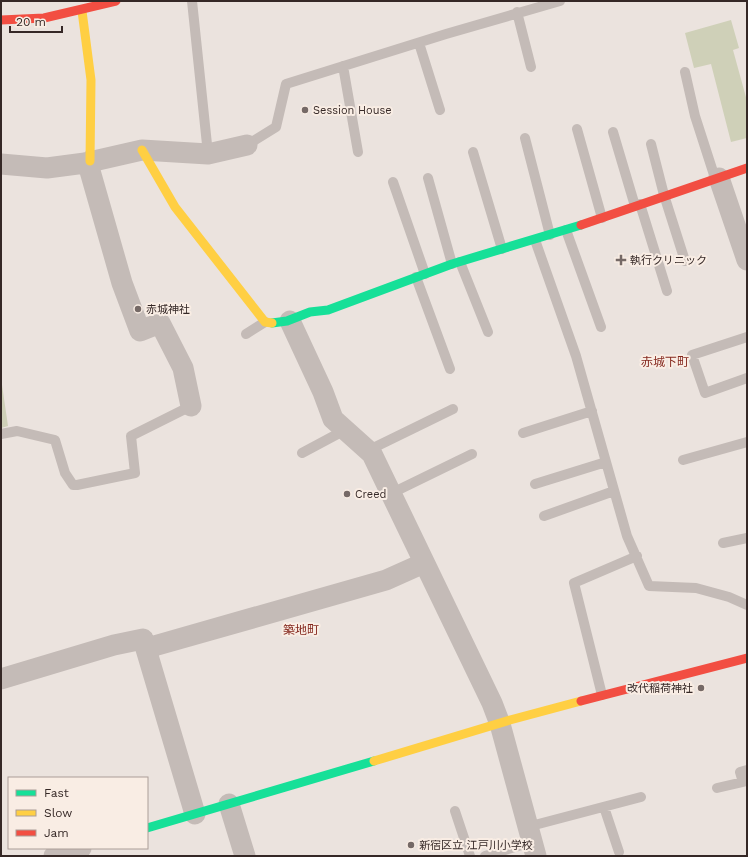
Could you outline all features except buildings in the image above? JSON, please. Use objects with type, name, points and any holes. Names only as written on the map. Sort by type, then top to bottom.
[{"type":"street","points":[[1,20],[14,21],[82,11],[116,1]]},
{"type":"street","points":[[82,11],[91,80],[90,171],[122,283],[140,331],[160,323],[183,368],[191,406]]},
{"type":"street","points":[[1,164],[47,168],[142,150],[208,154],[247,145]]},
{"type":"street","points":[[142,150],[175,207],[265,322],[273,324],[290,321],[310,312],[328,310],[456,263],[566,230],[664,195],[747,168]]},
{"type":"street","points":[[717,178],[747,260]]},
{"type":"street","points":[[290,321],[323,392],[333,419],[368,450],[392,493],[424,563],[492,703],[500,724],[532,842]]},
{"type":"street","points":[[147,648],[386,580],[424,563]]},
{"type":"street","points":[[1,680],[114,645],[143,638],[195,814]]},
{"type":"street","points":[[148,828],[602,695],[747,658]]},
{"type":"street","points":[[229,804],[245,856]]},
{"type":"street","points":[[54,856],[78,849]]},
{"type":"lane","points":[[192,1],[208,154]]},
{"type":"lane","points":[[247,145],[276,127],[286,84],[517,12],[560,1]]},
{"type":"lane","points":[[517,12],[531,67]]},
{"type":"lane","points":[[420,43],[440,110]]},
{"type":"lane","points":[[343,66],[358,152]]},
{"type":"lane","points":[[685,72],[695,116],[717,178]]},
{"type":"lane","points":[[577,129],[602,218]]},
{"type":"lane","points":[[613,132],[667,291]]},
{"type":"lane","points":[[524,138],[550,235]]},
{"type":"lane","points":[[651,144],[664,195],[684,261]]},
{"type":"lane","points":[[473,152],[502,249]]},
{"type":"lane","points":[[428,178],[456,263],[488,332]]},
{"type":"lane","points":[[393,182],[450,369]]},
{"type":"lane","points":[[566,230],[601,327]]},
{"type":"lane","points":[[535,240],[576,356],[627,536],[649,586],[696,588],[729,597],[747,605]]},
{"type":"lane","points":[[246,334],[265,322]]},
{"type":"lane","points":[[747,337],[692,355],[705,393],[747,378]]},
{"type":"lane","points":[[1,434],[16,432],[55,440],[65,473],[74,485],[77,485],[135,473],[131,436],[191,406]]},
{"type":"lane","points":[[368,450],[453,409]]},
{"type":"lane","points":[[523,433],[592,411]]},
{"type":"lane","points":[[302,453],[345,430]]},
{"type":"lane","points":[[683,460],[747,442]]},
{"type":"lane","points":[[392,493],[472,454]]},
{"type":"lane","points":[[535,484],[606,462]]},
{"type":"lane","points":[[544,516],[614,491]]},
{"type":"lane","points":[[723,543],[747,538]]},
{"type":"lane","points":[[602,695],[574,583],[636,556]]},
{"type":"lane","points":[[716,788],[743,782],[740,772],[747,770]]},
{"type":"lane","points":[[484,856],[532,842],[604,806],[641,797]]},
{"type":"lane","points":[[604,806],[619,852]]},
{"type":"lane","points":[[456,811],[470,856]]},
{"type":"green space","points":[[731,20],[739,48],[733,50],[747,101],[747,138],[731,142],[711,64],[694,68],[685,33]]},
{"type":"green space","points":[[1,378],[8,426],[1,428]]},
{"type":"traffic: fast","points":[[272,323],[287,321],[310,312],[328,310],[452,264],[581,225]]},
{"type":"traffic: fast","points":[[148,828],[374,761]]},
{"type":"traffic: slow","points":[[82,11],[91,80],[90,161]]},
{"type":"traffic: slow","points":[[142,150],[175,207],[265,322],[272,323]]},
{"type":"traffic: slow","points":[[374,761],[510,720],[581,701]]},
{"type":"traffic: jam","points":[[1,20],[44,18],[116,1]]},
{"type":"traffic: jam","points":[[581,225],[747,168]]},
{"type":"traffic: jam","points":[[581,701],[747,658]]},
{"type":"place","name":"Session House","points":[[305,110]]},
{"type":"place","name":"執行クリニック","points":[[621,260]]},
{"type":"place","name":"赤城神社","points":[[138,309]]},
{"type":"place","name":"Creed","points":[[347,494]]},
{"type":"place","name":"改代稲荷神社","points":[[701,688]]},
{"type":"place","name":"新宿区立 江戸川小学校","points":[[411,845]]},
{"type":"district","name":"赤城下町","points":[[665,362]]},
{"type":"district","name":"築地町","points":[[301,630]]}]
